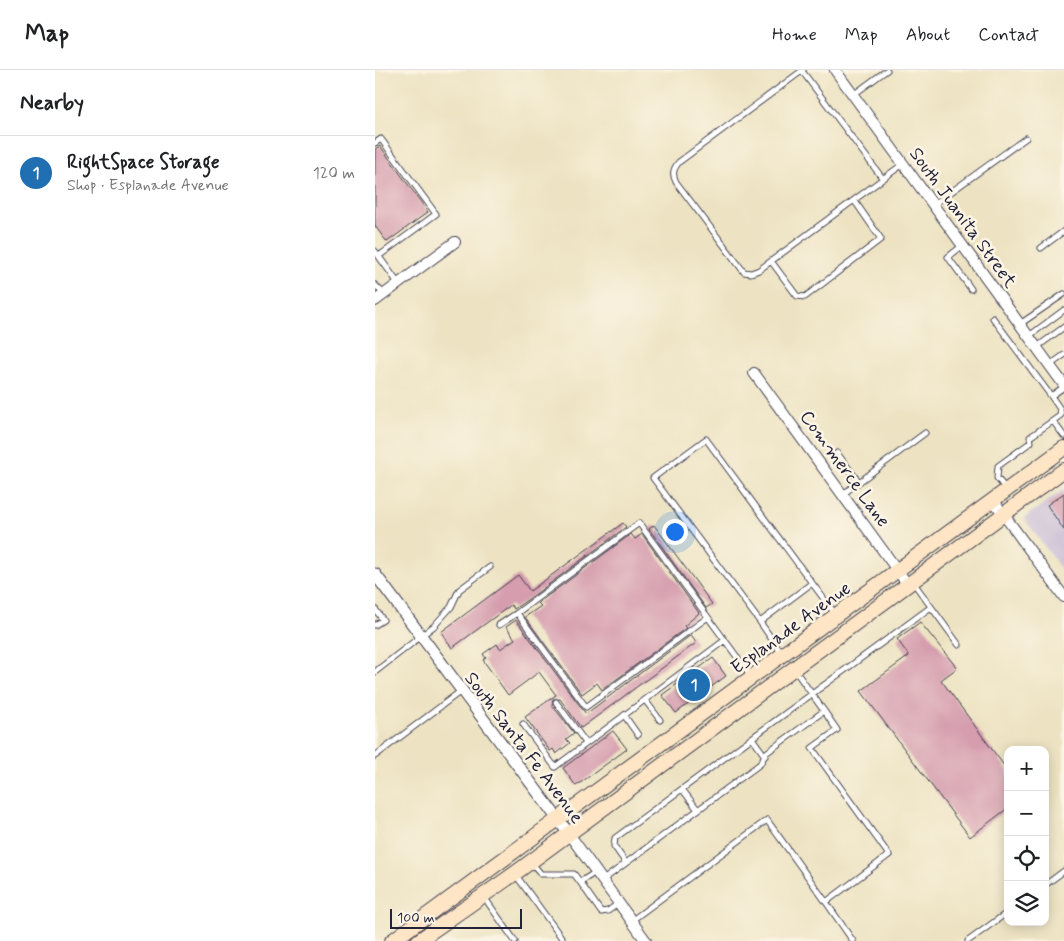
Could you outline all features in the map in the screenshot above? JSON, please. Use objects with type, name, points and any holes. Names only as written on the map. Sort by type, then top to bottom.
[{"type":"main road","name":"Esplanade Avenue","points":[[392,941],[1064,448]]},
{"type":"main road","name":"Esplanade Avenue","points":[[418,941],[482,894],[531,862],[1064,470]]},
{"type":"main road","points":[[705,712],[715,727]]},
{"type":"street","name":"South Juanita Street","points":[[835,70],[1064,386]]},
{"type":"street","points":[[375,301],[455,242]]},
{"type":"street","name":"Commerce Lane","points":[[754,373],[898,570],[910,583]]},
{"type":"street","points":[[993,500],[1064,597]]},
{"type":"street","name":"South Santa Fe Avenue","points":[[375,574],[569,834],[646,941]]},
{"type":"street","points":[[783,655],[794,669]]},
{"type":"lane","points":[[883,179],[802,70],[679,162],[673,176],[744,272],[751,273],[759,270],[883,179],[903,164]]},
{"type":"lane","points":[[853,95],[887,70]]},
{"type":"lane","points":[[933,205],[1026,138]]},
{"type":"lane","points":[[375,144],[381,139],[436,214],[377,254],[399,284]]},
{"type":"lane","points":[[771,261],[797,296],[805,297],[881,239],[854,200]]},
{"type":"lane","points":[[1041,248],[1064,231]]},
{"type":"lane","points":[[963,245],[948,257],[971,289]]},
{"type":"lane","points":[[375,285],[384,294]]},
{"type":"lane","points":[[1020,324],[1064,294]]},
{"type":"lane","points":[[1049,305],[1056,315]]},
{"type":"lane","points":[[1029,336],[1064,310]]},
{"type":"lane","points":[[993,318],[1051,396],[1060,409],[1061,415],[1031,437],[1031,442],[998,466],[997,478],[1006,490]]},
{"type":"lane","points":[[1037,347],[1064,327]]},
{"type":"lane","points":[[1050,365],[1064,355]]},
{"type":"lane","points":[[1051,396],[1064,386]]},
{"type":"lane","points":[[1053,421],[1064,436]]},
{"type":"lane","points":[[843,494],[925,434]]},
{"type":"lane","points":[[783,655],[653,478],[707,439],[837,615]]},
{"type":"lane","points":[[837,453],[859,482]]},
{"type":"lane","points":[[499,625],[639,523],[752,678]]},
{"type":"lane","points":[[375,672],[434,626],[451,607],[459,590],[491,568]]},
{"type":"lane","points":[[759,622],[812,583]]},
{"type":"lane","points":[[910,583],[931,607],[959,645]]},
{"type":"lane","points":[[626,863],[614,846],[615,838],[931,607]]},
{"type":"lane","points":[[375,609],[383,620],[375,625]]},
{"type":"lane","points":[[517,613],[586,707],[708,617]]},
{"type":"lane","points":[[523,724],[555,767],[725,640]]},
{"type":"lane","points":[[794,669],[837,730],[812,748],[889,855],[826,902]]},
{"type":"lane","points":[[375,756],[462,691]]},
{"type":"lane","points":[[645,700],[660,720]]},
{"type":"lane","points":[[555,702],[586,743]]},
{"type":"lane","points":[[580,882],[599,876],[626,863],[760,764],[765,756],[824,711]]},
{"type":"lane","points":[[624,715],[639,736]]},
{"type":"lane","points":[[752,738],[765,756]]},
{"type":"lane","points":[[682,789],[698,810]]},
{"type":"lane","points":[[631,921],[767,820],[853,941]]},
{"type":"lane","points":[[531,862],[538,872],[546,876],[574,874],[601,912],[608,912],[619,904]]},
{"type":"lane","points":[[1049,882],[1064,871]]},
{"type":"lane","points":[[514,874],[564,941]]},
{"type":"lane","points":[[482,894],[515,941]]},
{"type":"lane","points":[[968,941],[1004,915]]},
{"type":"shaded area","points":[[1064,489],[1064,573],[1024,518]]},
{"type":"building","points":[[380,146],[428,212],[387,242],[375,226],[375,149]]},
{"type":"building","points":[[1064,493],[1064,530],[1047,505]]},
{"type":"building","points":[[623,523],[626,527],[533,596],[514,609],[511,605],[452,648],[441,632],[518,575],[530,591]]},
{"type":"building","points":[[654,525],[712,604],[706,608],[649,529]]},
{"type":"building","points":[[631,534],[635,539],[642,534],[699,613],[684,626],[686,628],[602,690],[597,683],[582,694],[525,617],[541,606],[538,603]]},
{"type":"building","points":[[516,620],[586,714],[691,635],[696,643],[581,728],[560,699],[553,699],[552,705],[574,733],[566,739],[570,743],[556,754],[553,749],[550,751],[525,717],[556,695],[539,672],[508,695],[483,660],[486,658],[483,654],[497,644],[500,649],[515,639],[506,627]]},
{"type":"building","points":[[920,622],[957,668],[941,680],[1004,766],[1004,811],[970,837],[861,691],[909,656],[897,639]]},
{"type":"building","points":[[713,658],[726,676],[676,713],[662,695]]},
{"type":"building","points":[[613,731],[627,749],[576,786],[563,768]]},
{"type":"place","name":"RightSpace Storage","points":[[694,685]]}]
